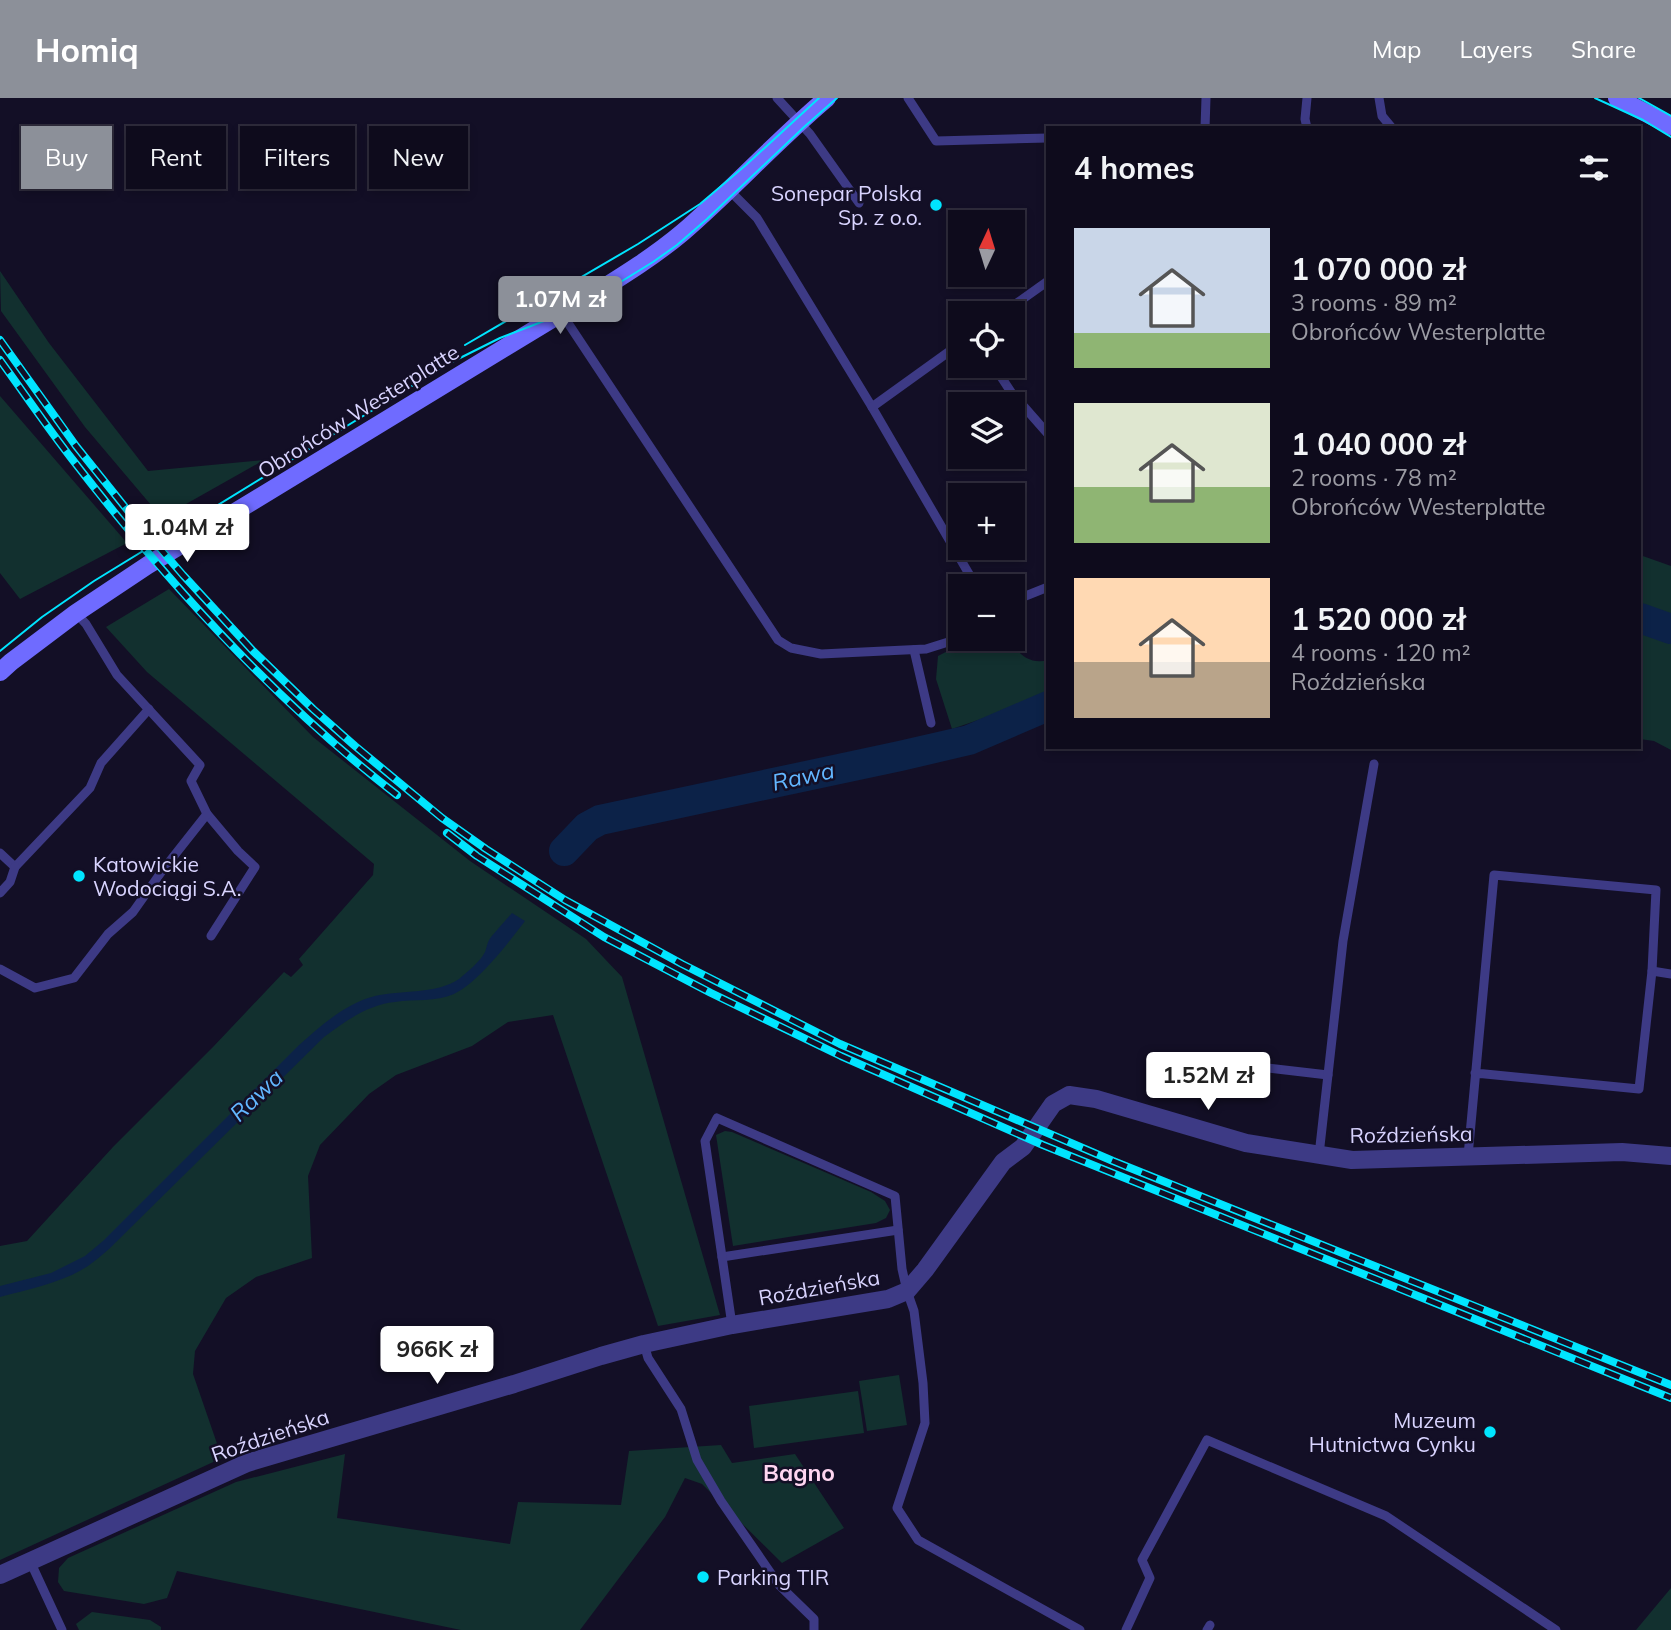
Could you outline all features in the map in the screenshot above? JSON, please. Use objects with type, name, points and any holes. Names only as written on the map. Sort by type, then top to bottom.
[{"type":"street","name":"Obrońców Westerplatte","points":[[0,672],[76,613],[148,565],[562,314],[666,246],[827,98]]},
{"type":"street","points":[[1617,98],[1669,122]]},
{"type":"street","name":"Roździeńska","points":[[0,1575],[247,1463],[601,1356],[732,1325],[888,1298],[907,1291],[1003,1162],[1023,1147],[1053,1104],[1069,1095],[1096,1099],[1246,1143],[1352,1160],[1622,1152],[1671,1156]]},
{"type":"lane","points":[[777,98],[800,122],[859,203]]},
{"type":"lane","points":[[908,98],[936,141],[1046,138]]},
{"type":"lane","points":[[1205,126],[1206,98]]},
{"type":"lane","points":[[1307,98],[1307,126]]},
{"type":"lane","points":[[1379,98],[1382,116],[1390,126]]},
{"type":"lane","points":[[729,190],[757,218],[969,574]]},
{"type":"lane","points":[[1020,301],[1046,282]]},
{"type":"lane","points":[[562,314],[778,640],[791,648],[821,654],[926,649],[948,642]]},
{"type":"lane","points":[[872,407],[948,352]]},
{"type":"lane","points":[[1002,378],[1046,432]]},
{"type":"lane","points":[[1025,596],[1046,588]]},
{"type":"lane","points":[[76,613],[86,624],[117,674],[200,765],[191,781],[207,814],[255,867],[211,936]]},
{"type":"lane","points":[[914,650],[931,723]]},
{"type":"lane","points":[[0,893],[10,882],[16,867],[90,788],[101,763],[149,709]]},
{"type":"lane","points":[[1319,1155],[1343,941],[1374,764]]},
{"type":"lane","points":[[0,969],[35,989],[74,978],[108,934],[133,912],[207,814]]},
{"type":"lane","points":[[0,853],[16,867]]},
{"type":"lane","points":[[1468,1156],[1475,1073],[1494,875],[1656,890],[1652,971],[1639,1089],[1475,1073]]},
{"type":"lane","points":[[1652,971],[1671,974]]},
{"type":"lane","points":[[1226,1063],[1328,1075]]},
{"type":"lane","points":[[732,1325],[705,1141],[717,1118],[895,1196],[902,1269],[914,1311],[925,1423],[897,1508],[918,1540],[1080,1630]]},
{"type":"lane","points":[[722,1257],[898,1230]]},
{"type":"lane","points":[[644,1345],[648,1358],[681,1409],[697,1460],[721,1501],[779,1584],[814,1619],[814,1630]]},
{"type":"lane","points":[[1126,1630],[1150,1578],[1142,1560],[1207,1440],[1386,1516],[1556,1630]]},
{"type":"lane","points":[[30,1561],[62,1630]]},
{"type":"green space","points":[[0,271],[49,343],[148,471],[264,460],[163,517],[85,427],[1,311]]},
{"type":"green space","points":[[0,396],[127,543],[20,599],[0,573]]},
{"type":"green space","points":[[1641,555],[1671,566],[1671,618],[1641,607]]},
{"type":"green space","points":[[169,589],[313,737],[470,861],[586,939],[622,977],[720,1315],[658,1326],[553,1015],[508,1022],[472,1046],[396,1075],[369,1094],[320,1145],[308,1176],[312,1258],[256,1277],[226,1298],[195,1351],[193,1374],[222,1458],[0,1560],[0,1246],[27,1241],[113,1147],[284,972],[291,977],[303,965],[299,959],[373,875],[374,864],[147,672],[106,627]]},
{"type":"green space","points":[[1641,632],[1671,643],[1671,750],[1654,741],[1641,739]]},
{"type":"green space","points":[[948,651],[1018,651],[1030,660],[1046,660],[1046,697],[952,729],[936,679],[938,656]]},
{"type":"green space","points":[[725,1131],[871,1192],[885,1201],[890,1210],[886,1218],[876,1223],[733,1246],[716,1135]]},
{"type":"green space","points":[[899,1375],[907,1425],[867,1431],[859,1381]]},
{"type":"green space","points":[[858,1391],[864,1433],[754,1448],[749,1406]]},
{"type":"green space","points":[[721,1445],[732,1463],[795,1454],[844,1528],[782,1563],[702,1484],[685,1478],[665,1517],[580,1630],[461,1630],[177,1571],[167,1598],[144,1604],[64,1591],[58,1582],[59,1568],[68,1558],[236,1482],[345,1454],[337,1518],[510,1544],[518,1502],[621,1505],[629,1451]]},
{"type":"green space","points":[[1671,1588],[1671,1630],[1636,1630]]},
{"type":"green space","points":[[92,1612],[150,1620],[161,1627],[161,1630],[79,1630],[76,1624]]},
{"type":"water","points":[[512,913],[525,921],[492,961],[464,988],[440,998],[375,1006],[340,1025],[324,1037],[96,1260],[78,1272],[56,1281],[0,1297],[0,1286],[51,1273],[85,1256],[103,1241],[298,1046],[334,1016],[353,1004],[375,996],[441,987],[459,979],[480,959],[490,939]]},
{"type":"waterway","name":"Rawa","points":[[1641,618],[1671,629]]},
{"type":"waterway","name":"Rawa","points":[[564,851],[587,827],[600,820],[969,740],[1046,707]]},
{"type":"tram line","points":[[465,345],[638,244],[700,204],[819,98]]},
{"type":"tram line","points":[[0,651],[42,617],[94,581],[448,364],[500,338],[562,314],[653,262],[707,219],[837,98]]},
{"type":"tram line","points":[[1595,98],[1643,120],[1671,137]]},
{"type":"tram line","points":[[1639,98],[1671,116]]},
{"type":"railway","points":[[0,340],[76,446],[137,522],[253,651],[313,709],[442,818],[565,900],[682,964],[840,1044],[1113,1161],[1671,1385]]},
{"type":"railway","points":[[0,360],[108,505],[224,638],[308,720],[397,795]]},
{"type":"railway","points":[[447,833],[477,856],[604,937],[841,1056],[1043,1145],[1671,1398]]},
{"type":"place","name":"Sonepar Polska Sp. z o.o.","points":[[936,205]]},
{"type":"place","name":"Katowickie Wodociągi S.A.","points":[[79,876]]},
{"type":"place","name":"Muzeum Hutnictwa Cynku","points":[[1490,1432]]},
{"type":"place","name":"Parking TIR","points":[[703,1577]]},
{"type":"district","name":"Bagno","points":[[799,1472]]}]
